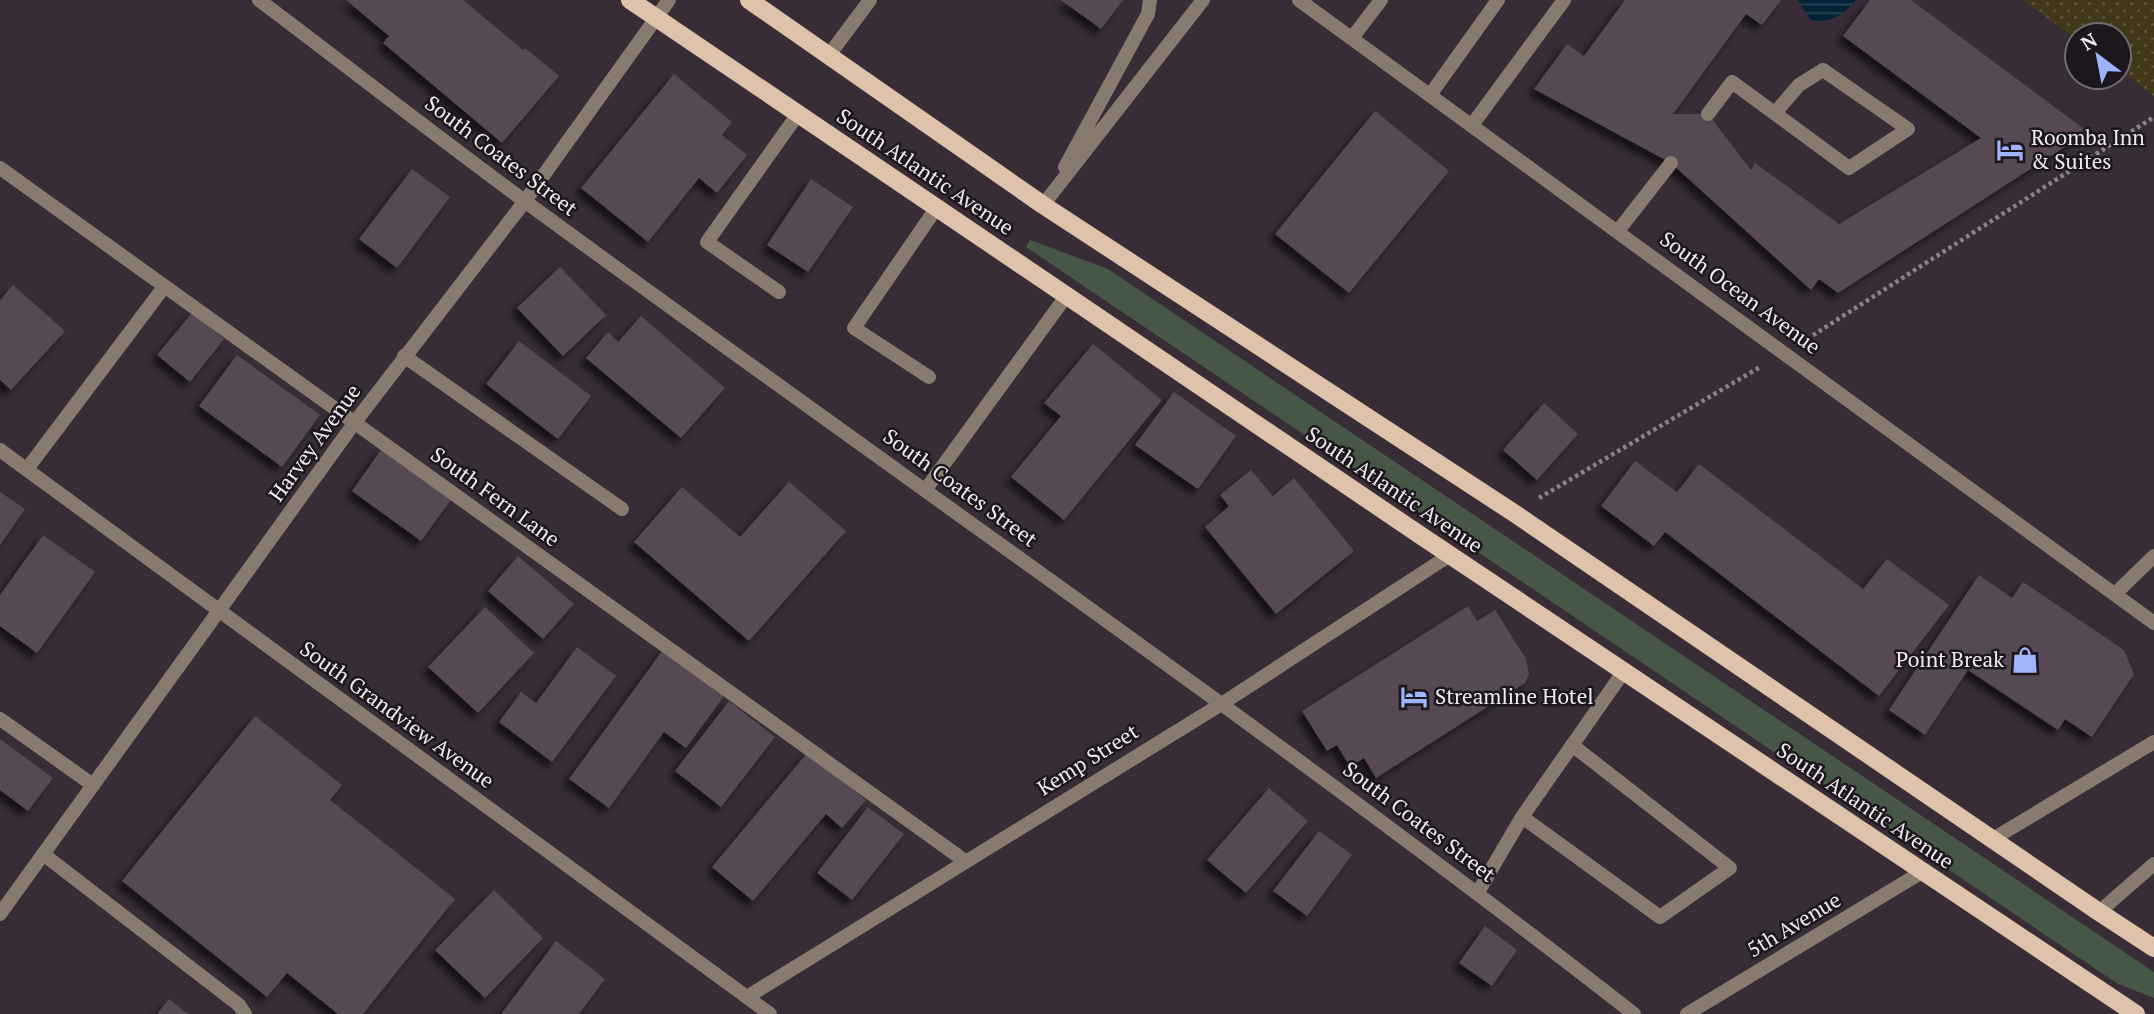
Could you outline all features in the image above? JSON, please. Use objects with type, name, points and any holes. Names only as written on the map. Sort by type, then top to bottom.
[{"type":"main road","name":"South Atlantic Avenue","points":[[630,0],[1450,555],[2136,1014]]},
{"type":"main road","name":"South Atlantic Avenue","points":[[749,0],[1044,205],[1514,513],[2154,948]]},
{"type":"street","name":"South Coates Street","points":[[259,0],[525,201],[1223,703],[1478,892],[1634,1014]]},
{"type":"street","name":"Harvey Avenue","points":[[0,914],[355,422],[525,201],[669,0]]},
{"type":"street","points":[[829,55],[870,0]]},
{"type":"street","points":[[1044,205],[1148,14],[1150,0]]},
{"type":"street","points":[[1044,205],[1203,0]]},
{"type":"street","name":"South Ocean Avenue","points":[[1299,0],[2154,623]]},
{"type":"street","points":[[1352,38],[1381,0]]},
{"type":"street","points":[[1430,95],[1499,0]]},
{"type":"street","points":[[1472,125],[1564,0]]},
{"type":"street","points":[[1708,114],[1732,82],[1775,114],[1849,168],[1908,129],[1823,70],[1799,85],[1775,114]]},
{"type":"street","points":[[779,292],[707,242],[798,114]]},
{"type":"street","points":[[1618,231],[1671,163]]},
{"type":"street","name":"South Fern Lane","points":[[0,168],[965,861]]},
{"type":"street","points":[[929,377],[854,328],[937,207]]},
{"type":"street","points":[[27,469],[164,287]]},
{"type":"street","points":[[926,489],[1067,295]]},
{"type":"street","points":[[404,356],[622,509]]},
{"type":"street","name":"South Grandview Avenue","points":[[0,450],[770,1014]]},
{"type":"street","name":"Kemp Street","points":[[747,997],[1223,703],[1450,555]]},
{"type":"street","points":[[2115,594],[2154,556]]},
{"type":"street","points":[[1478,892],[1522,817],[1624,671]]},
{"type":"street","points":[[0,719],[93,785]]},
{"type":"street","points":[[1993,839],[2154,743]]},
{"type":"street","points":[[1522,817],[1660,917],[1730,868],[1572,745]]},
{"type":"street","points":[[43,854],[239,1005],[246,1014]]},
{"type":"street","points":[[2099,912],[2154,864]]},
{"type":"street","name":"5th Avenue","points":[[1687,1014],[1922,872]]},
{"type":"path","points":[[1514,513],[1785,353],[2154,117]]},
{"type":"green space","points":[[1030,240],[1108,269],[2154,972],[2154,998],[2118,984],[1026,247]]},
{"type":"sand","points":[[2022,0],[2154,0],[2154,96],[2133,80],[2133,21],[2063,21],[2063,30]]},
{"type":"water","points":[[1798,0],[1856,0],[1837,17],[1812,22]]},
{"type":"building","points":[[346,0],[463,0],[559,76],[502,143],[383,43],[389,36]]},
{"type":"building","points":[[1061,0],[1123,0],[1101,29]]},
{"type":"building","name":"Roomba Inn & Suites","points":[[1625,0],[1781,0],[1762,25],[1746,14],[1673,114],[1708,114],[1751,170],[1755,163],[1839,224],[1981,138],[1843,36],[1870,0],[1911,0],[2088,132],[1838,293],[1819,279],[1811,290],[1671,163],[1534,89],[1567,44],[1584,56]]},
{"type":"building","points":[[674,74],[732,122],[722,135],[747,155],[717,193],[699,178],[648,242],[581,188]]},
{"type":"building","points":[[1375,111],[1449,171],[1349,293],[1275,234]]},
{"type":"building","points":[[412,169],[450,197],[397,268],[359,239]]},
{"type":"building","points":[[811,179],[853,207],[808,272],[767,245]]},
{"type":"building","points":[[560,267],[606,315],[563,356],[517,308]]},
{"type":"building","points":[[13,285],[65,331],[11,390],[0,380],[0,300]]},
{"type":"building","points":[[192,313],[224,339],[190,382],[157,355]]},
{"type":"building","points":[[641,316],[725,388],[681,438],[586,358],[608,332],[618,342]]},
{"type":"building","points":[[519,341],[591,396],[558,439],[486,384]]},
{"type":"building","points":[[1093,344],[1162,400],[1064,520],[1011,477],[1061,416],[1044,403]]},
{"type":"building","points":[[237,355],[320,415],[282,467],[199,406]]},
{"type":"building","points":[[1174,392],[1236,436],[1198,489],[1135,445]]},
{"type":"building","points":[[1544,403],[1578,434],[1537,480],[1503,450]]},
{"type":"building","points":[[383,447],[453,497],[421,541],[352,491]]},
{"type":"building","points":[[1635,461],[1677,492],[1699,464],[1863,589],[1887,559],[1949,605],[1879,696],[1665,532],[1654,546],[1601,506]]},
{"type":"building","points":[[1251,470],[1273,496],[1294,478],[1354,551],[1276,614],[1205,527],[1229,506],[1220,495]]},
{"type":"building","points":[[789,482],[846,531],[749,641],[634,542],[682,487],[740,537]]},
{"type":"building","points":[[0,492],[25,509],[0,545]]},
{"type":"building","points":[[43,535],[95,572],[37,653],[0,626],[0,595]]},
{"type":"building","points":[[518,556],[574,604],[543,639],[488,591]]},
{"type":"building","name":"Point Break","points":[[1979,575],[2012,598],[2023,582],[2124,650],[2134,674],[2092,737],[2065,719],[2058,730],[1968,670],[1925,735],[1889,710]]},
{"type":"building","name":"Streamline Hotel","points":[[1468,606],[1477,621],[1495,610],[1526,659],[1529,674],[1525,683],[1376,778],[1364,758],[1350,767],[1337,745],[1327,751],[1302,711]]},
{"type":"building","points":[[485,607],[534,653],[478,713],[428,667]]},
{"type":"building","points":[[577,647],[616,676],[552,762],[499,722],[521,692],[536,703]]},
{"type":"building","points":[[665,647],[727,692],[686,748],[664,732],[609,808],[569,779]]},
{"type":"building","points":[[729,701],[775,737],[721,807],[675,771]]},
{"type":"building","points":[[255,716],[342,785],[330,800],[455,899],[363,1014],[338,1014],[287,973],[267,997],[122,881]]},
{"type":"building","points":[[0,739],[53,778],[28,811],[0,790]]},
{"type":"building","points":[[808,752],[866,800],[842,828],[826,814],[753,901],[712,867]]},
{"type":"building","points":[[1269,788],[1308,821],[1246,893],[1207,860]]},
{"type":"building","points":[[868,807],[904,834],[852,900],[817,873]]},
{"type":"building","points":[[1319,831],[1352,855],[1307,916],[1273,891]]},
{"type":"building","points":[[494,890],[543,938],[485,998],[435,950]]},
{"type":"building","points":[[1485,926],[1517,950],[1492,986],[1459,963]]},
{"type":"building","points":[[556,941],[605,979],[579,1014],[501,1014]]},
{"type":"building","points":[[169,999],[188,1014],[157,1014]]},
{"type":"place","name":"Roomba Inn & Suites","points":[[2010,150]]},
{"type":"place","name":"Point Break","points":[[2025,660]]},
{"type":"place","name":"Streamline Hotel","points":[[1414,697]]}]
